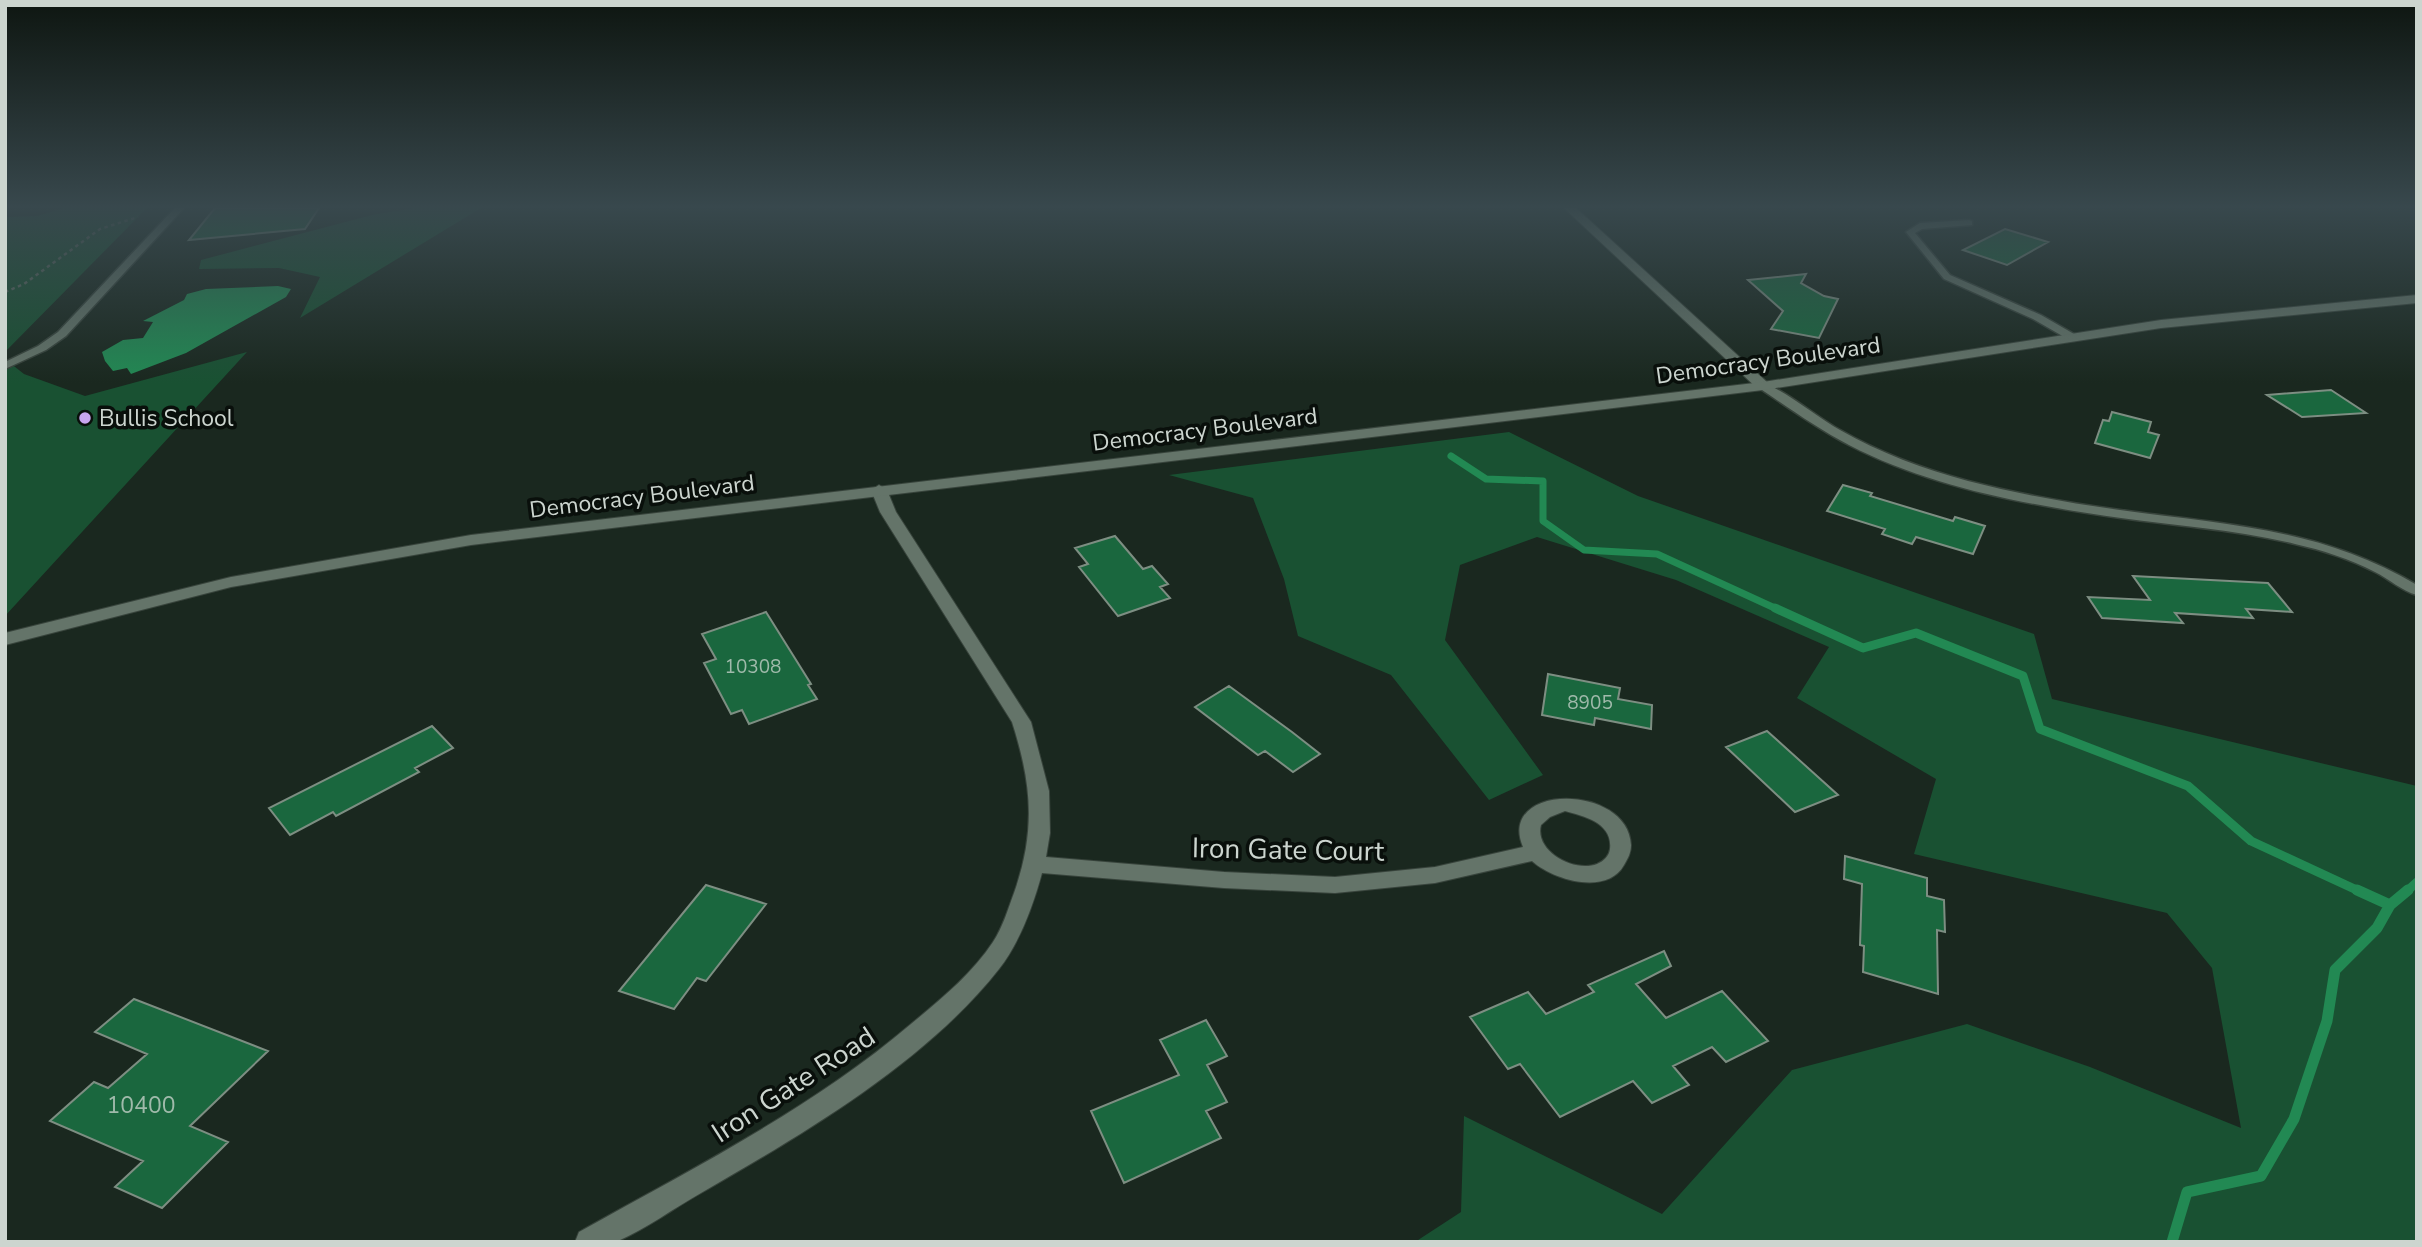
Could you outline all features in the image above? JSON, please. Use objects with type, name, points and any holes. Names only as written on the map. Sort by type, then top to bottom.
[{"type":"main road","points":[[1632,266],[1763,386]]},
{"type":"main road","name":"Democracy Boulevard","points":[[5,639],[206,588],[392,552],[879,490],[1763,386],[2070,336],[2187,321],[2417,299]]},
{"type":"main road","name":"Iron Gate Road","points":[[589,1242],[826,1105],[900,1051],[957,999],[998,953],[1037,864],[1042,822],[1039,787],[1034,757],[1021,722],[888,512],[879,490]]},
{"type":"main road","name":"Iron Gate Court","points":[[1037,864],[1224,880],[1335,885],[1435,875],[1536,852]]},
{"type":"lane","points":[[5,366],[42,348],[62,334],[126,266]]},
{"type":"lane","points":[[1938,266],[1947,277],[2037,317],[2070,336]]},
{"type":"lane","points":[[1763,386],[1857,444],[1931,475],[2078,508],[2264,532],[2387,571],[2417,591]]},
{"type":"path","points":[[5,292],[24,284],[49,266]]},
{"type":"shaded area","points":[[5,266],[90,266],[5,352]]},
{"type":"shaded area","points":[[200,266],[385,266],[300,318],[320,277],[279,268],[199,269]]},
{"type":"shaded area","points":[[278,286],[291,289],[286,297],[186,353],[131,374],[127,368],[113,371],[105,361],[102,352],[123,340],[143,338],[153,322],[143,321],[184,300],[187,294],[206,289]]},
{"type":"shaded area","points":[[247,352],[5,616],[5,359],[24,374],[85,396]]},
{"type":"shaded area","points":[[1509,432],[1638,496],[2034,634],[2052,699],[2417,786],[2417,1242],[1415,1242],[1461,1212],[1464,1116],[1662,1214],[1792,1070],[1967,1024],[2090,1067],[2241,1128],[2212,968],[2167,913],[1914,854],[1936,779],[1797,698],[1829,647],[1676,580],[1537,537],[1460,565],[1445,640],[1543,775],[1489,800],[1391,675],[1298,636],[1284,579],[1253,498],[1169,475]]},
{"type":"building","points":[[1806,274],[1801,283],[1824,296],[1838,299],[1819,338],[1771,329],[1783,311],[1748,280]]},
{"type":"building","points":[[2331,390],[2366,413],[2302,417],[2267,395]]},
{"type":"building","points":[[2112,412],[2151,422],[2148,432],[2159,435],[2150,458],[2095,443],[2103,420],[2109,421]]},
{"type":"building","points":[[1843,485],[1953,521],[1955,517],[1985,526],[1973,554],[1916,537],[1912,544],[1882,534],[1885,529],[1827,511]]},
{"type":"building","points":[[1115,536],[1143,569],[1152,566],[1168,584],[1160,587],[1170,598],[1118,616],[1079,567],[1088,564],[1075,548]]},
{"type":"building","points":[[2133,576],[2268,583],[2292,612],[2246,609],[2253,618],[2175,613],[2183,623],[2102,618],[2088,597],[2150,600]]},
{"type":"building","points":[[766,612],[811,684],[808,685],[817,699],[749,724],[742,710],[731,714],[704,663],[716,659],[702,634]]},
{"type":"building","points":[[1548,674],[1620,688],[1618,699],[1652,705],[1651,729],[1595,718],[1594,725],[1542,715]]},
{"type":"building","points":[[1229,686],[1320,754],[1293,772],[1265,751],[1258,755],[1195,707]]},
{"type":"building","points":[[432,726],[453,748],[415,768],[419,772],[336,816],[333,812],[290,835],[269,808]]},
{"type":"building","points":[[1767,731],[1838,795],[1795,812],[1726,747]]},
{"type":"building","points":[[1845,856],[1927,878],[1927,896],[1944,900],[1945,932],[1937,930],[1938,994],[1863,972],[1864,946],[1860,945],[1862,884],[1844,879]]},
{"type":"building","points":[[706,885],[766,904],[706,981],[697,978],[674,1009],[619,991]]},
{"type":"building","points":[[1664,951],[1671,966],[1636,984],[1666,1018],[1722,991],[1768,1041],[1726,1062],[1712,1047],[1673,1066],[1689,1085],[1652,1103],[1633,1081],[1560,1117],[1520,1064],[1508,1069],[1470,1017],[1528,992],[1546,1014],[1594,992],[1588,985]]},
{"type":"building","points":[[134,999],[268,1051],[190,1126],[228,1142],[162,1208],[115,1187],[143,1161],[50,1121],[94,1082],[108,1088],[147,1054],[95,1032]]},
{"type":"building","points":[[1206,1020],[1227,1056],[1207,1065],[1227,1102],[1206,1111],[1221,1138],[1124,1183],[1091,1111],[1179,1075],[1160,1040]]},
{"type":"waterway","points":[[1451,456],[1486,479],[1543,481],[1543,521],[1584,550],[1657,554],[1779,610]]},
{"type":"waterway","points":[[1775,608],[1863,648],[1916,633],[2023,676],[2040,729],[2188,786],[2251,841],[2361,892]]},
{"type":"waterway","points":[[2406,892],[2417,882]]},
{"type":"waterway","points":[[2357,890],[2390,905]]},
{"type":"waterway","points":[[2390,905],[2408,890]]},
{"type":"waterway","points":[[2172,1242],[2187,1192],[2261,1176],[2294,1119],[2327,1021],[2335,970],[2377,928],[2390,905]]},
{"type":"place","name":"Bullis School","points":[[85,418]]}]
